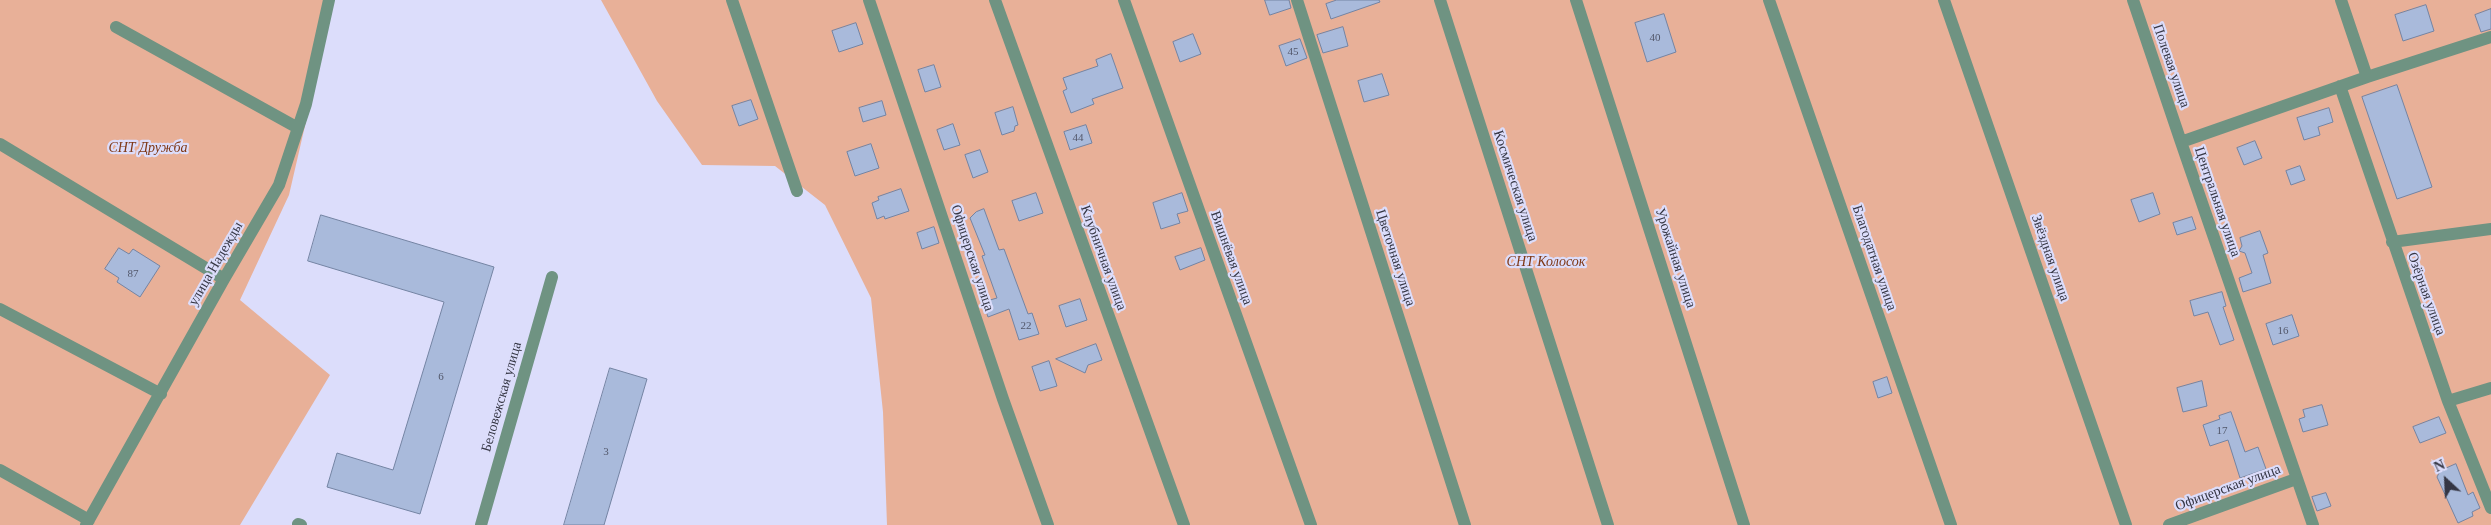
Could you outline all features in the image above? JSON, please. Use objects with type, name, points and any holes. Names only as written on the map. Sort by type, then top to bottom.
[{"type":"street","name":"улица Надежды","points":[[88,523],[224,279],[280,185],[306,104],[329,0]]},
{"type":"street","points":[[732,0],[797,192]]},
{"type":"street","name":"Офицерская улица","points":[[869,0],[1003,399],[1048,525]]},
{"type":"street","name":"Клубничная улица","points":[[995,0],[1184,525]]},
{"type":"street","name":"Вишнёвая улица","points":[[1124,0],[1311,525]]},
{"type":"street","name":"Цветочная улица","points":[[1298,0],[1465,525]]},
{"type":"street","name":"Космическая улица","points":[[1440,0],[1608,525]]},
{"type":"street","name":"Урожайная улица","points":[[1576,0],[1744,525]]},
{"type":"street","name":"Благодатная улица","points":[[1769,0],[1951,525]]},
{"type":"street","name":"Звёздная улица","points":[[1944,0],[2126,525]]},
{"type":"street","name":"Полевая улица","points":[[2133,0],[2181,142]]},
{"type":"street","points":[[2341,0],[2367,77]]},
{"type":"street","points":[[116,27],[298,128]]},
{"type":"street","name":"Центральная улица","points":[[2312,525],[2181,142],[2340,86],[2491,37]]},
{"type":"street","name":"Озёрная улица","points":[[2340,86],[2448,401],[2491,508]]},
{"type":"street","points":[[0,144],[224,279]]},
{"type":"street","points":[[2392,242],[2491,229]]},
{"type":"street","name":"Беловежская улица","points":[[481,525],[552,277]]},
{"type":"street","points":[[0,309],[161,394]]},
{"type":"street","points":[[2448,401],[2491,388]]},
{"type":"street","points":[[0,470],[88,523]]},
{"type":"street","name":"Офицерская улица","points":[[2169,525],[2296,479]]},
{"type":"green space","name":"СНТ Дружба","points":[[0,0],[334,0],[289,195],[240,300],[330,375],[240,525],[0,525]]},
{"type":"green space","name":"СНТ Колосок","points":[[601,0],[2491,0],[2491,525],[887,525],[883,412],[871,298],[825,205],[775,166],[702,165],[657,101]]},
{"type":"building","points":[[1265,0],[1289,0],[1291,8],[1270,15]]},
{"type":"building","points":[[1337,0],[1379,0],[1380,2],[1331,19],[1326,4]]},
{"type":"building","points":[[2426,5],[2434,31],[2403,41],[2395,15]]},
{"type":"building","points":[[2491,9],[2491,29],[2481,32],[2475,15]]},
{"type":"building","points":[[1664,14],[1676,52],[1647,62],[1635,23]]},
{"type":"building","points":[[856,23],[863,44],[839,52],[832,31]]},
{"type":"building","points":[[1343,27],[1348,46],[1323,53],[1317,35]]},
{"type":"building","points":[[1193,34],[1201,54],[1180,62],[1173,42]]},
{"type":"building","points":[[1300,39],[1307,58],[1286,66],[1279,46]]},
{"type":"building","points":[[1111,54],[1123,88],[1092,99],[1094,104],[1071,113],[1063,91],[1067,89],[1063,78],[1098,66],[1096,60]]},
{"type":"building","points":[[934,65],[941,87],[925,92],[918,70]]},
{"type":"building","points":[[1382,74],[1389,95],[1364,102],[1358,81]]},
{"type":"building","points":[[2397,85],[2432,187],[2397,199],[2362,97]]},
{"type":"building","points":[[751,100],[758,119],[739,126],[732,106]]},
{"type":"building","points":[[882,101],[886,115],[863,122],[859,108]]},
{"type":"building","points":[[1013,107],[1018,125],[1015,126],[1014,131],[1002,135],[995,113]]},
{"type":"building","points":[[2329,108],[2333,122],[2318,127],[2320,135],[2304,140],[2297,118]]},
{"type":"building","points":[[953,124],[960,145],[944,150],[937,130]]},
{"type":"building","points":[[1086,125],[1092,143],[1070,150],[1064,132]]},
{"type":"building","points":[[2255,141],[2262,158],[2244,165],[2237,148]]},
{"type":"building","points":[[871,144],[879,168],[855,176],[847,152]]},
{"type":"building","points":[[980,150],[988,172],[973,178],[965,155]]},
{"type":"building","points":[[2300,166],[2305,180],[2291,185],[2286,171]]},
{"type":"building","points":[[901,189],[909,211],[885,219],[884,216],[877,219],[872,203],[879,200],[878,197]]},
{"type":"building","points":[[1036,193],[1043,213],[1019,221],[1012,201]]},
{"type":"building","points":[[1182,193],[1188,211],[1177,214],[1180,223],[1161,229],[1153,203]]},
{"type":"building","points":[[2153,193],[2160,214],[2139,222],[2131,200]]},
{"type":"building","points":[[984,209],[999,250],[1004,249],[1028,314],[1032,313],[1039,334],[1019,340],[1009,309],[988,317],[983,302],[997,298],[982,256],[985,255],[970,218],[976,212]]},
{"type":"building","points":[[321,215],[494,267],[420,514],[327,487],[337,453],[393,470],[444,302],[308,261]]},
{"type":"building","points":[[2192,217],[2196,229],[2177,235],[2173,223]]},
{"type":"building","points":[[934,227],[939,243],[922,249],[917,233]]},
{"type":"building","points":[[2260,231],[2268,253],[2263,255],[2271,283],[2243,292],[2239,278],[2252,273],[2245,253],[2239,251],[2242,246],[2240,238]]},
{"type":"building","points":[[119,248],[129,254],[133,249],[160,266],[140,297],[117,282],[119,278],[105,269]]},
{"type":"building","points":[[1201,248],[1205,260],[1180,270],[1175,257]]},
{"type":"building","points":[[2222,292],[2226,306],[2223,307],[2234,340],[2220,345],[2208,312],[2194,316],[2190,301]]},
{"type":"building","points":[[1080,299],[1087,320],[1066,327],[1059,306]]},
{"type":"building","points":[[2292,315],[2299,336],[2273,345],[2266,324]]},
{"type":"building","points":[[1096,344],[1102,360],[1088,365],[1085,373],[1056,359]]},
{"type":"building","points":[[1049,361],[1057,386],[1040,391],[1032,367]]},
{"type":"building","points":[[610,368],[647,379],[604,525],[564,525]]},
{"type":"building","points":[[1887,377],[1892,393],[1878,398],[1873,382]]},
{"type":"building","points":[[2202,381],[2207,406],[2183,412],[2177,388]]},
{"type":"building","points":[[2322,405],[2328,425],[2303,432],[2299,419],[2305,417],[2303,410]]},
{"type":"building","points":[[2231,412],[2245,452],[2258,447],[2266,469],[2240,478],[2228,440],[2210,446],[2203,425],[2220,419],[2219,416]]},
{"type":"building","points":[[2439,417],[2446,433],[2420,443],[2413,427]]},
{"type":"building","points":[[2456,464],[2468,495],[2473,492],[2480,508],[2472,512],[2473,516],[2458,523],[2437,477],[2440,471]]},
{"type":"building","points":[[2326,493],[2331,506],[2317,511],[2312,497]]}]
